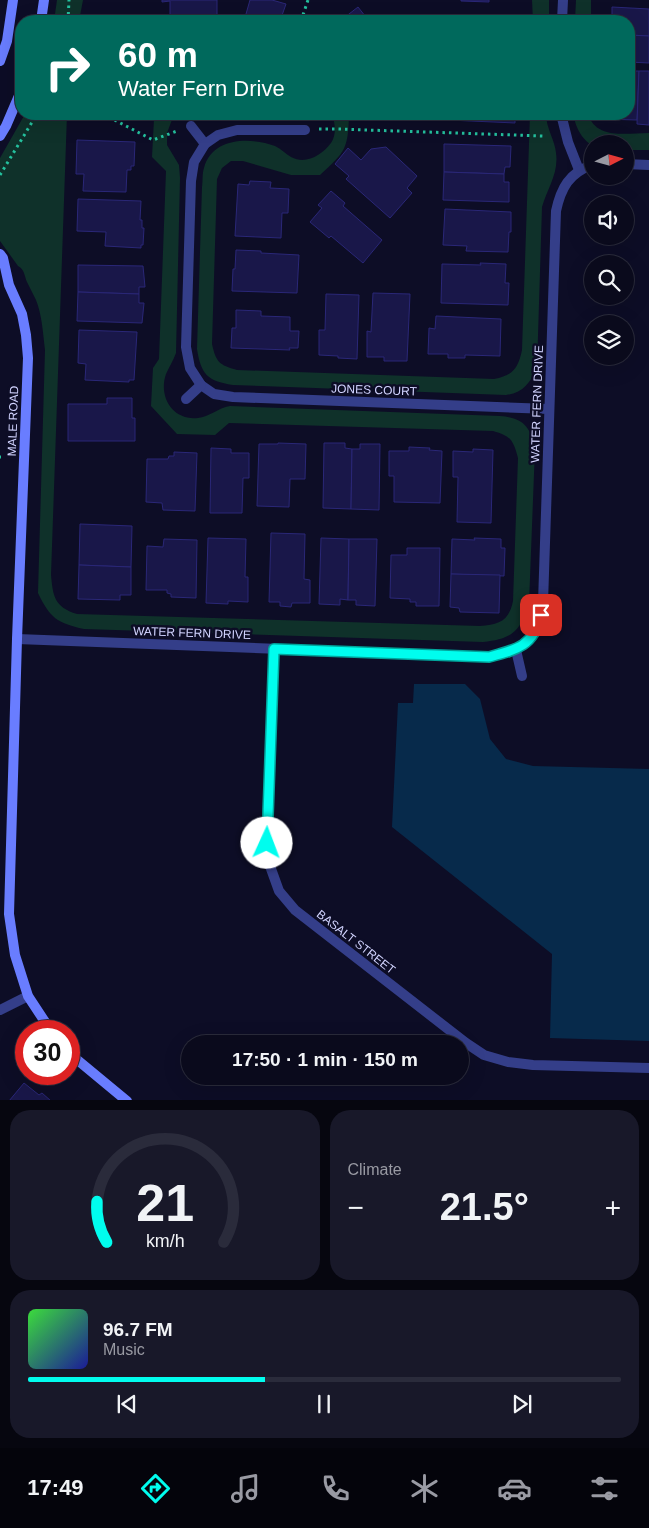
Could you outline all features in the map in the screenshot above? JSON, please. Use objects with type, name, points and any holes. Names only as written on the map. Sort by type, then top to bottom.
[{"type":"street","points":[[0,61],[7,41],[13,0]]},
{"type":"street","points":[[42,15],[44,0]]},
{"type":"street","points":[[562,0],[562,15]]},
{"type":"street","points":[[0,136],[15,106]]},
{"type":"street","points":[[562,120],[568,142],[579,170]]},
{"type":"street","points":[[191,126],[205,144]]},
{"type":"street","points":[[186,399],[201,385],[190,368],[186,347],[191,181],[194,162],[205,144],[218,135],[237,130],[305,130]]},
{"type":"street","points":[[634,164],[649,165]]},
{"type":"street","name":"WATER FERN DRIVE","points":[[17,639],[489,657],[516,650],[527,642],[538,627],[543,604],[556,211],[559,197],[564,187],[579,170],[584,168]]},
{"type":"street","name":"MALE ROAD","points":[[0,254],[3,258],[5,282],[22,314],[28,358],[9,914],[15,956],[28,996],[44,1020]]},
{"type":"street","name":"JONES COURT","points":[[201,385],[214,394],[233,397],[549,409]]},
{"type":"street","name":"BASALT STREET","points":[[274,649],[267,843],[270,866],[279,891],[295,910],[484,1055],[508,1062],[533,1065],[649,1068]]},
{"type":"street","points":[[516,650],[522,676]]},
{"type":"street","points":[[0,1010],[28,996]]},
{"type":"street","points":[[80,1062],[127,1100]]},
{"type":"path","points":[[68,15],[69,0]]},
{"type":"path","points":[[303,15],[308,0]]},
{"type":"path","points":[[0,175],[33,120]]},
{"type":"path","points":[[115,120],[153,140],[191,126]]},
{"type":"path","points":[[305,130],[338,129],[543,136]]},
{"type":"green space","points":[[57,0],[83,0],[80,15],[55,15]]},
{"type":"green space","points":[[532,0],[549,0],[549,15],[533,15]]},
{"type":"green space","points":[[576,0],[591,0],[591,15],[575,15]]},
{"type":"green space","points":[[22,120],[67,120],[51,575],[54,595],[59,604],[77,614],[480,626],[502,621],[509,613],[513,601],[518,458],[515,447],[508,437],[493,431],[229,423],[215,435],[177,434],[151,406],[153,368],[159,359],[166,171],[152,157],[154,120],[172,120],[167,133],[167,145],[179,165],[180,178],[176,353],[164,383],[166,399],[170,406],[181,416],[189,418],[202,417],[230,406],[500,416],[520,421],[531,434],[535,448],[529,604],[522,621],[514,632],[502,639],[483,642],[84,629],[61,622],[55,618],[46,608],[38,593],[45,350],[42,324],[36,300],[23,271],[0,241],[0,158]]},
{"type":"green space","points":[[349,120],[348,135],[344,149],[320,175],[291,175],[243,161],[231,161],[222,168],[217,179],[212,344],[219,362],[237,370],[494,379],[510,373],[519,362],[522,350],[530,120],[547,120],[555,148],[556,167],[542,207],[537,368],[529,383],[521,390],[506,395],[233,385],[211,378],[203,370],[197,349],[202,187],[203,170],[208,158],[215,150],[224,145],[234,142],[255,141],[275,146],[297,159],[313,158],[333,140],[334,121]]},
{"type":"green space","points":[[575,120],[591,120],[598,128],[613,133],[649,133],[649,150],[634,150],[634,135],[584,135],[584,139]]},
{"type":"water","points":[[414,684],[465,684],[480,699],[490,739],[506,759],[533,766],[649,769],[649,1041],[550,1038],[552,954],[392,827],[398,703],[413,703]]},
{"type":"building","points":[[162,0],[217,0],[217,15],[170,15],[170,1],[162,2]]},
{"type":"building","points":[[250,0],[272,0],[286,4],[282,15],[246,15]]},
{"type":"building","points":[[489,0],[489,2],[461,1]]},
{"type":"building","points":[[358,7],[364,15],[348,15]]},
{"type":"building","points":[[612,7],[649,9],[649,36],[635,35],[635,15],[612,15]]},
{"type":"building","points":[[635,35],[649,36],[649,63],[635,62]]},
{"type":"building","points":[[635,71],[639,71],[637,120],[635,120]]},
{"type":"building","points":[[639,71],[649,71],[649,125],[637,124]]},
{"type":"building","points":[[449,120],[515,120],[515,123]]},
{"type":"building","points":[[77,140],[135,142],[134,166],[131,166],[131,170],[127,170],[126,192],[83,191],[84,174],[76,174]]},
{"type":"building","points":[[444,144],[511,146],[510,167],[505,167],[504,174],[444,172]]},
{"type":"building","points":[[386,147],[417,176],[407,188],[412,193],[390,218],[346,179],[349,176],[335,164],[348,148],[361,160],[371,149]]},
{"type":"building","points":[[444,172],[504,174],[504,182],[509,182],[509,202],[443,200]]},
{"type":"building","points":[[250,181],[271,182],[270,188],[289,189],[288,213],[282,213],[281,238],[235,236],[238,184],[249,185]]},
{"type":"building","points":[[331,191],[345,203],[343,206],[382,240],[363,263],[331,236],[329,238],[310,222],[322,208],[318,205]]},
{"type":"building","points":[[78,199],[141,201],[140,220],[142,220],[142,228],[144,228],[143,245],[141,245],[141,248],[105,246],[106,232],[77,231]]},
{"type":"building","points":[[445,209],[511,212],[508,252],[466,251],[467,246],[443,245]]},
{"type":"building","points":[[236,250],[299,255],[297,293],[232,291]]},
{"type":"building","points":[[480,263],[506,264],[505,283],[509,283],[508,305],[441,303],[442,264],[481,265]]},
{"type":"building","points":[[78,265],[143,266],[145,287],[139,287],[139,294],[78,292]]},
{"type":"building","points":[[78,292],[139,294],[139,303],[144,303],[142,323],[77,321]]},
{"type":"building","points":[[373,293],[410,294],[407,361],[384,361],[384,357],[367,357],[367,331],[371,332]]},
{"type":"building","points":[[326,294],[359,295],[357,359],[319,355],[319,330],[325,330]]},
{"type":"building","points":[[236,310],[261,311],[261,316],[290,317],[290,331],[299,331],[298,348],[289,348],[290,350],[231,348],[232,328],[236,328]]},
{"type":"building","points":[[436,316],[501,319],[500,356],[465,355],[465,358],[448,358],[448,354],[428,354],[429,328],[435,329]]},
{"type":"building","points":[[79,330],[137,332],[134,380],[129,380],[129,382],[85,380],[86,364],[78,363]]},
{"type":"building","points":[[107,398],[132,398],[132,418],[135,418],[135,441],[68,441],[68,404],[107,404]]},
{"type":"building","points":[[324,443],[345,443],[345,448],[352,449],[351,509],[323,508]]},
{"type":"building","points":[[259,444],[306,444],[305,479],[290,479],[289,507],[257,506]]},
{"type":"building","points":[[360,444],[380,444],[379,510],[351,509],[352,449],[360,449]]},
{"type":"building","points":[[409,447],[430,448],[429,450],[442,451],[440,503],[394,502],[394,476],[389,476],[389,451],[409,451]]},
{"type":"building","points":[[211,448],[231,449],[231,453],[249,453],[249,478],[243,478],[242,513],[210,513]]},
{"type":"building","points":[[473,449],[493,450],[491,523],[457,522],[458,477],[453,477],[453,451],[473,452]]},
{"type":"building","points":[[174,452],[197,453],[195,511],[163,510],[162,503],[146,502],[147,459],[168,459],[169,456],[174,456]]},
{"type":"building","points":[[80,524],[132,526],[131,567],[79,565]]},
{"type":"building","points":[[271,533],[305,534],[304,579],[310,580],[310,603],[292,603],[291,607],[280,606],[280,602],[269,602]]},
{"type":"building","points":[[208,538],[246,539],[245,577],[248,577],[248,602],[228,601],[228,604],[206,603]]},
{"type":"building","points":[[321,538],[349,539],[348,600],[340,599],[340,605],[319,604]]},
{"type":"building","points":[[474,538],[501,539],[501,548],[505,548],[504,576],[451,574],[452,539],[475,540]]},
{"type":"building","points":[[164,539],[197,540],[196,598],[171,597],[167,590],[146,590],[147,546],[163,547]]},
{"type":"building","points":[[349,539],[377,539],[375,606],[356,605],[356,600],[348,600]]},
{"type":"building","points":[[407,548],[440,548],[439,606],[416,606],[416,602],[410,602],[410,599],[390,598],[391,555],[407,555]]},
{"type":"building","points":[[79,565],[131,567],[131,595],[120,595],[120,600],[78,599]]},
{"type":"building","points":[[451,574],[500,575],[499,613],[460,612],[459,608],[450,607]]},
{"type":"building","points":[[22,1085],[26,1085],[39,1095],[42,1093],[50,1100],[10,1100]]},
{"type":"route","points":[[267,843],[274,649],[489,657],[516,650],[527,642],[538,627],[541,615]]}]
